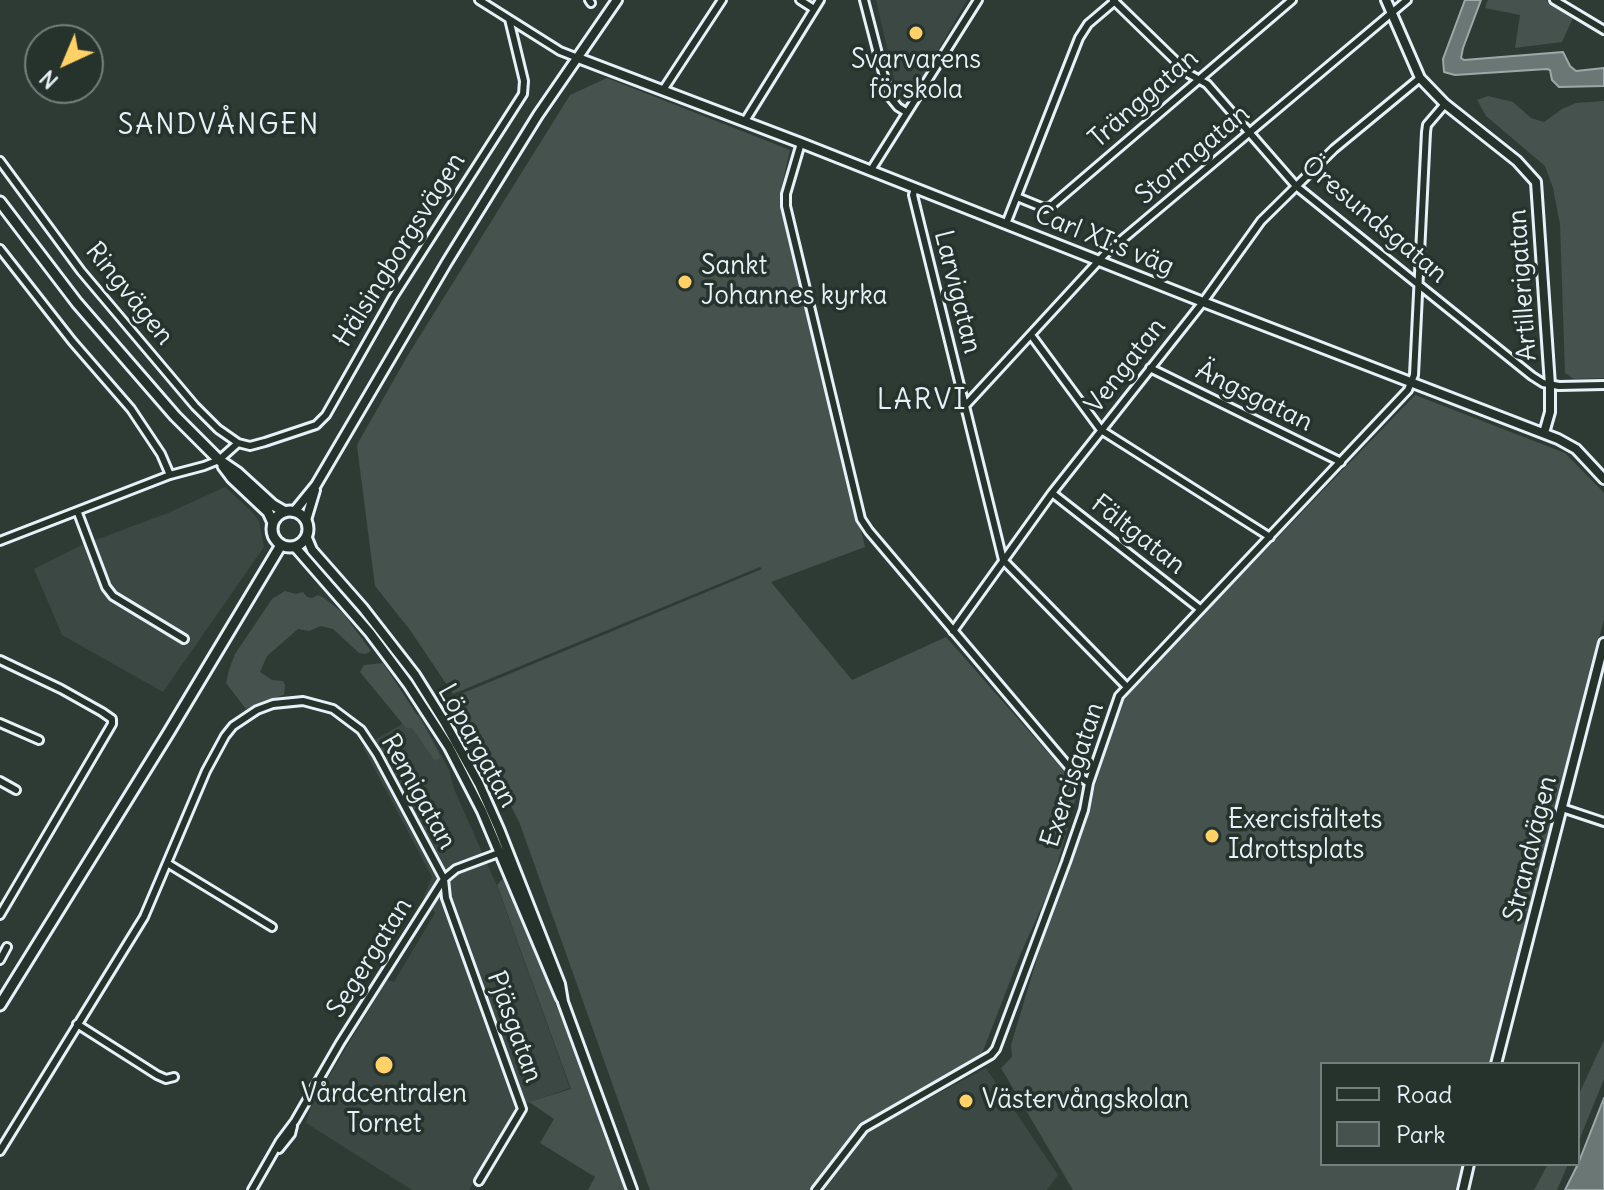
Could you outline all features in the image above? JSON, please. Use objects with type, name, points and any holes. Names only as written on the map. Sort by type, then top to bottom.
[{"type":"main road","name":"Ringvägen","points":[[0,202],[77,303],[232,478],[268,512],[273,523]]},
{"type":"main road","name":"Ringvägen","points":[[219,460],[273,505],[290,512]]},
{"type":"main road","points":[[290,512],[306,520],[309,529],[307,538],[295,547],[281,545],[272,533],[273,523],[290,512]]},
{"type":"main road","points":[[0,1005],[281,545]]},
{"type":"street","points":[[479,0],[560,51],[578,58]]},
{"type":"street","name":"Hälsingborgsvägen","points":[[290,512],[316,485],[484,201],[617,0]]},
{"type":"street","points":[[663,90],[722,0]]},
{"type":"street","points":[[800,0],[814,9]]},
{"type":"street","points":[[745,121],[820,0]]},
{"type":"street","points":[[864,0],[889,96],[906,112]]},
{"type":"street","points":[[871,170],[978,0]]},
{"type":"street","points":[[1006,224],[1079,38],[1088,24],[1114,0]]},
{"type":"street","name":"Öresundsgatan","points":[[1114,0],[1189,74],[1207,84],[1296,186],[1532,376],[1550,385]]},
{"type":"street","name":"Tränggatan","points":[[1017,197],[1044,208],[1051,206],[1292,0]]},
{"type":"street","name":"Artillerigatan","points":[[1386,0],[1420,78],[1445,104],[1517,161],[1536,182],[1550,385],[1550,412],[1544,433]]},
{"type":"street","name":"Stormgatan","points":[[964,407],[1099,261],[1407,0]]},
{"type":"street","points":[[1554,0],[1604,30]]},
{"type":"street","name":"Hälsingborgsvägen","points":[[238,443],[250,446],[298,431],[316,425],[326,415],[393,297],[523,94],[524,81],[509,19]]},
{"type":"street","name":"Carl XI:s väg","points":[[578,58],[1569,443],[1604,479]]},
{"type":"street","name":"Vengatan","points":[[953,631],[1052,493],[1203,302],[1261,221],[1334,149],[1420,78]]},
{"type":"street","points":[[1411,383],[1414,375],[1427,125],[1445,104]]},
{"type":"street","points":[[801,143],[789,179],[786,206],[861,519],[1074,773],[1089,783]]},
{"type":"street","name":"Ringvägen","points":[[0,161],[70,257],[156,362],[218,429],[238,443]]},
{"type":"street","name":"Larvigatan","points":[[915,188],[913,195],[1003,560]]},
{"type":"street","points":[[0,249],[72,341],[131,409],[161,454],[170,475]]},
{"type":"street","points":[[1031,335],[1101,430],[1270,537]]},
{"type":"street","name":"Ängsgatan","points":[[1150,368],[1341,462]]},
{"type":"street","name":"Exercisgatan","points":[[816,1190],[864,1128],[991,1055],[996,1049],[1066,862],[1119,696],[1341,462],[1411,383]]},
{"type":"street","points":[[1550,385],[1604,385]]},
{"type":"street","points":[[0,541],[170,475],[219,460],[238,443]]},
{"type":"street","name":"Hälsingborgsvägen","points":[[306,520],[316,485]]},
{"type":"street","name":"Fältgatan","points":[[1052,493],[1200,609]]},
{"type":"street","points":[[78,513],[106,587],[113,596],[184,639]]},
{"type":"street","name":"Löpargatan","points":[[307,538],[312,550],[385,636],[432,701],[472,772],[554,986],[563,1002],[632,1190]]},
{"type":"street","name":"Löpargatan","points":[[295,547],[370,633],[438,729],[504,851]]},
{"type":"street","points":[[1003,560],[1126,686]]},
{"type":"street","name":"Strandvägen","points":[[1497,1062],[1604,643]]},
{"type":"street","points":[[0,660],[102,712],[112,719],[112,724],[0,915]]},
{"type":"street","name":"Remigatan","points":[[0,1151],[144,917],[206,771],[225,736],[257,710],[273,704],[303,701],[333,709],[361,730],[444,879]]},
{"type":"street","points":[[0,723],[39,740]]},
{"type":"street","points":[[0,781],[16,790]]},
{"type":"street","points":[[1562,808],[1604,822]]},
{"type":"street","name":"Segergatan","points":[[252,1190],[291,1134],[295,1121],[340,1043],[444,879],[456,869],[504,851]]},
{"type":"street","points":[[167,863],[272,927]]},
{"type":"street","name":"Pjäsgatan","points":[[444,879],[446,898],[522,1109],[479,1181]]},
{"type":"street","points":[[0,960],[7,947]]},
{"type":"street","points":[[77,1024],[157,1075],[166,1079],[174,1077]]},
{"type":"street","points":[[1463,1190],[1469,1166]]},
{"type":"shaded area","name":"Svarvarens förskola","points":[[876,0],[967,0],[907,105],[898,104]]},
{"type":"shaded area","points":[[1465,0],[1481,0],[1463,48],[1461,58],[1464,60],[1563,52],[1576,71],[1604,68],[1604,86],[1559,87],[1547,69],[1455,75],[1444,72],[1443,59]]},
{"type":"shaded area","points":[[225,487],[259,521],[264,547],[163,692],[62,635],[34,569],[82,545],[168,513]]},
{"type":"shaded area","points":[[419,714],[449,770],[454,789],[497,886],[570,1088],[516,1107],[469,1190],[412,1190],[306,1123],[311,1106],[387,980],[394,982],[435,913],[423,898],[432,877],[363,747]]},
{"type":"shaded area","name":"Västervångskolan","points":[[986,1068],[1058,1175],[1047,1190],[821,1190],[862,1134]]},
{"type":"shaded area","points":[[1604,1098],[1604,1190],[1565,1190],[1577,1166],[1580,1166]]},
{"type":"green space","points":[[1488,0],[1546,0],[1573,18],[1562,42],[1515,48],[1520,15],[1485,8]]},
{"type":"green space","points":[[607,78],[790,150],[781,189],[782,207],[865,547],[771,582],[852,680],[946,637],[1078,790],[1052,884],[981,1056],[857,1130],[812,1190],[650,1190],[520,824],[456,696],[762,569],[760,567],[453,694],[410,630],[375,586],[357,446],[359,441],[408,355],[570,95]]},
{"type":"green space","points":[[1488,96],[1513,102],[1531,118],[1544,122],[1576,103],[1604,101],[1604,378],[1574,379],[1565,373],[1560,224],[1553,188],[1545,166],[1486,116],[1477,100]]},
{"type":"green space","points":[[1415,395],[1565,453],[1604,493],[1604,619],[1491,1062],[1320,1062],[1320,1166],[1464,1166],[1458,1190],[1073,1190],[1001,1068],[1012,1057],[1011,1045],[1047,925],[1069,868],[1123,698]]},
{"type":"green space","points":[[285,591],[324,598],[343,613],[371,651],[359,653],[333,629],[321,626],[309,631],[298,629],[267,656],[260,672],[272,680],[283,681],[284,695],[246,709],[226,683],[229,670],[235,654],[272,599]]},
{"type":"green space","points":[[383,663],[441,758],[435,761],[412,728],[406,728],[360,672],[364,665]]},
{"type":"green space","points":[[505,876],[627,1190],[588,1190],[595,1177],[540,1143],[554,1119],[529,1102],[571,1089],[497,885]]},
{"type":"green space","points":[[1604,1040],[1604,1079],[1580,1138],[1580,1092]]},
{"type":"green space","points":[[1547,1166],[1567,1166],[1557,1190],[1534,1190]]},
{"type":"place","name":"Svarvarens förskola","points":[[916,33]]},
{"type":"place","name":"Sankt Johannes kyrka","points":[[685,282]]},
{"type":"place","name":"Exercisfältets Idrottsplats","points":[[1212,836]]},
{"type":"place","name":"Vårdcentralen Tornet","points":[[384,1065]]},
{"type":"place","name":"Västervångskolan","points":[[966,1101]]},
{"type":"district","name":"SANDVÅNGEN","points":[[219,126]]},
{"type":"district","name":"LARVI","points":[[922,401]]}]
